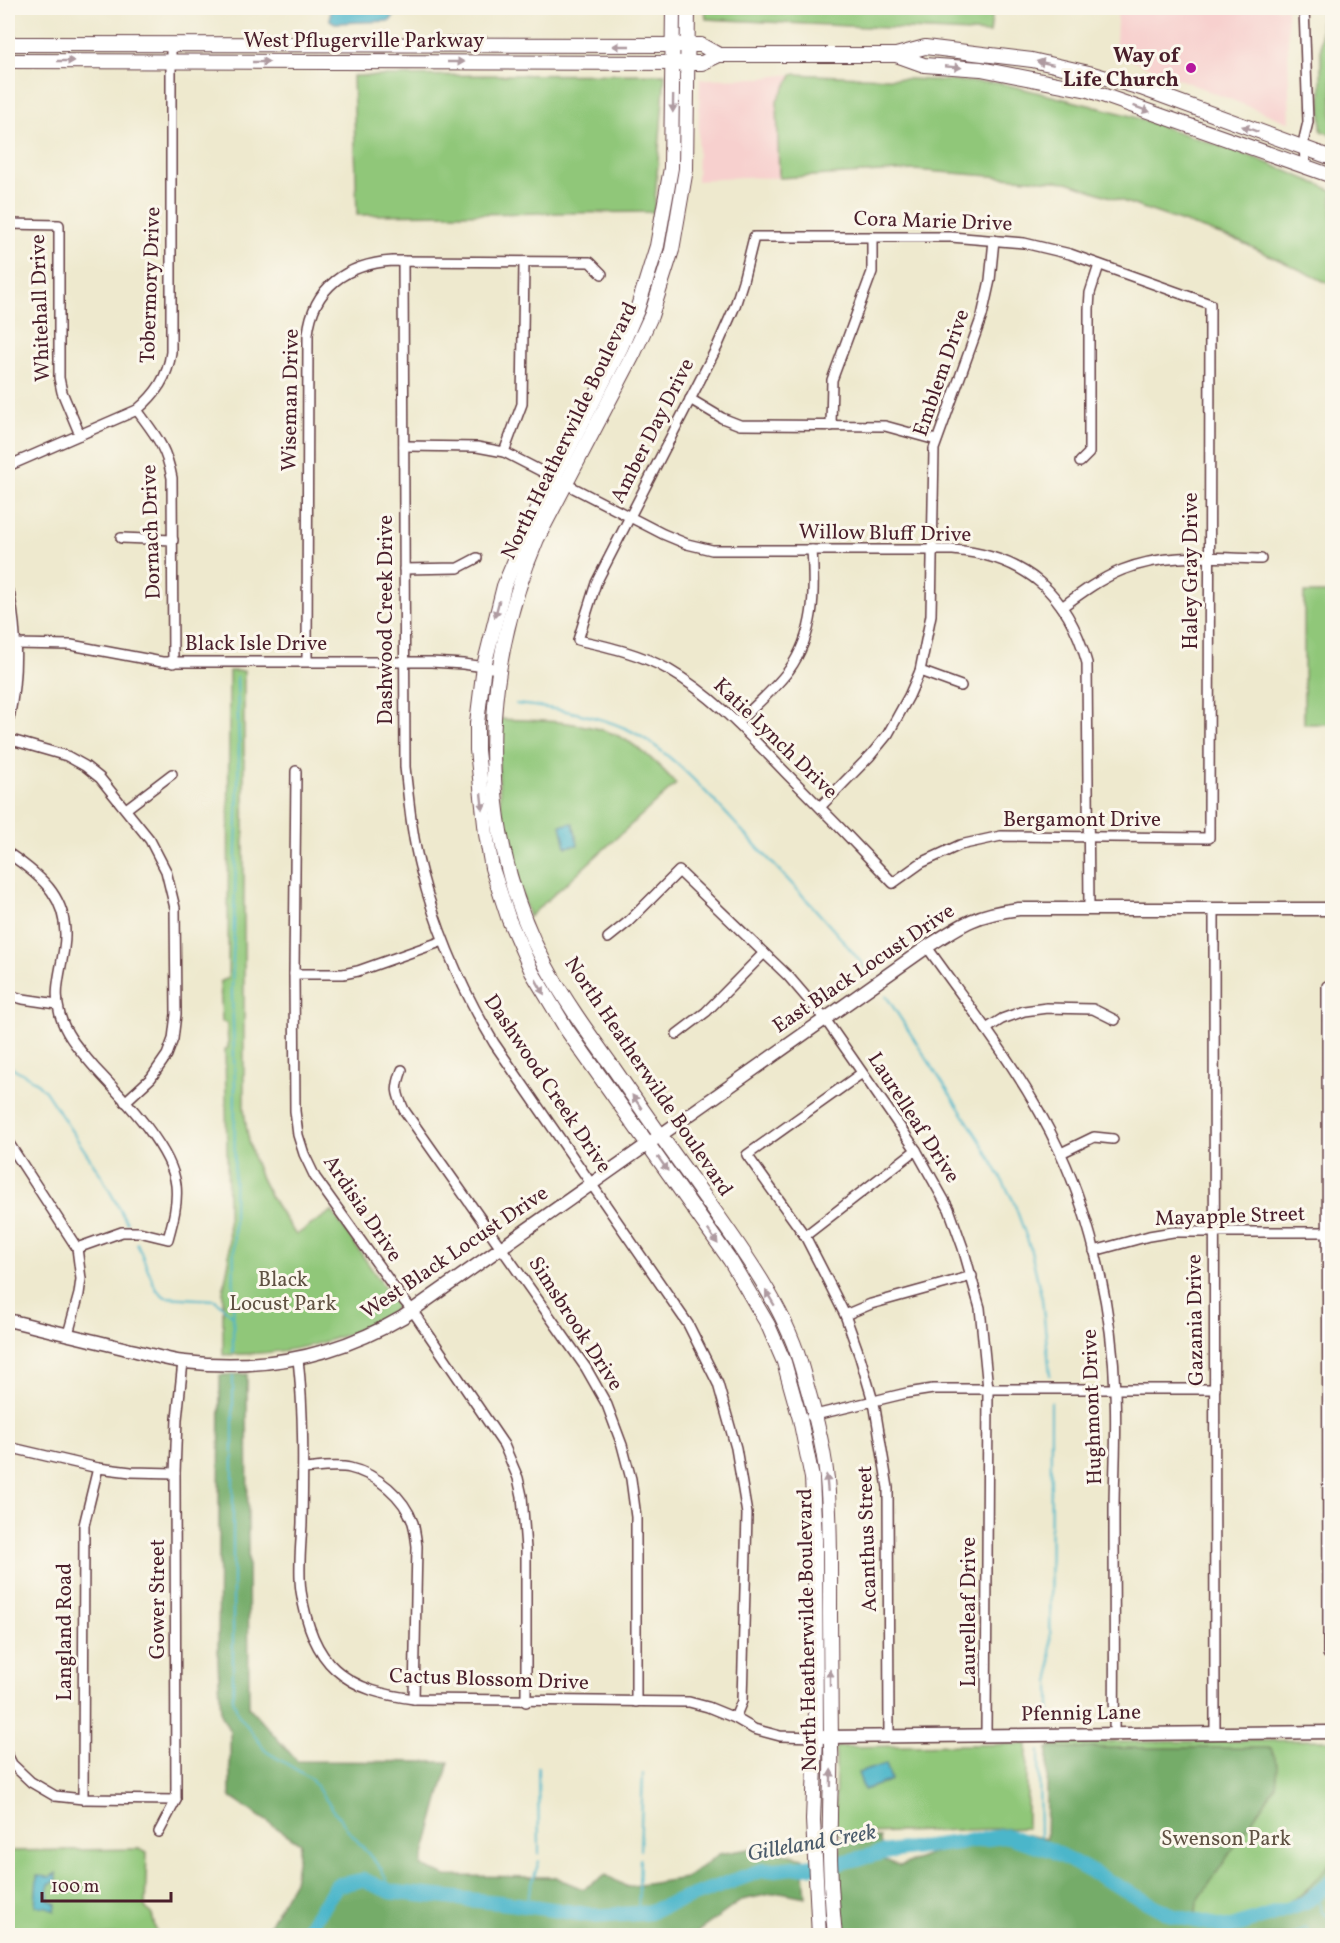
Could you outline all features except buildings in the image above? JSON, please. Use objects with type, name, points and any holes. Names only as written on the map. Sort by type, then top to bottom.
[{"type":"main road","name":"North Heatherwilde Boulevard","points":[[673,8],[671,168],[657,246],[637,310],[621,347],[552,478],[521,543],[504,586],[484,666],[477,723],[477,750],[492,868],[509,920],[532,972],[567,1030],[730,1260],[768,1324],[784,1362],[800,1419],[812,1478],[815,1540],[816,1737],[813,1820],[819,1935]]},
{"type":"main road","name":"North Heatherwilde Boulevard","points":[[688,8],[686,169],[672,250],[651,316],[634,353],[537,539],[526,565],[509,623],[499,669],[492,741],[497,798],[507,864],[523,914],[546,965],[562,993],[742,1252],[782,1318],[798,1357],[814,1415],[827,1476],[830,1539],[831,1896],[835,1935]]},
{"type":"main road","name":"West Pflugerville Parkway","points":[[8,45],[701,45],[719,55]]},
{"type":"main road","points":[[370,45],[371,62]]},
{"type":"main road","name":"West Pflugerville Parkway","points":[[8,61],[702,63],[719,55],[896,55],[926,47],[1032,60],[1089,72],[1141,88],[1332,158]]},
{"type":"main road","name":"West Pflugerville Parkway","points":[[896,55],[924,65],[981,69],[1088,90],[1332,176]]},
{"type":"main road","points":[[672,152],[681,168],[686,169]]},
{"type":"street","points":[[1304,8],[1308,122],[1305,165]]},
{"type":"street","name":"Tobermory Drive","points":[[8,466],[137,410],[153,397],[165,378],[171,352],[171,45]]},
{"type":"street","name":"Whitehall Drive","points":[[8,224],[59,225],[59,378],[62,392],[80,435]]},
{"type":"street","name":"Cora Marie Drive","points":[[753,237],[951,237],[994,240],[1056,250],[1210,304]]},
{"type":"street","name":"Amber Day Drive","points":[[578,640],[596,583],[717,347],[735,306],[753,237]]},
{"type":"street","points":[[831,426],[832,380],[872,272],[872,237]]},
{"type":"street","name":"Emblem Drive","points":[[820,807],[870,756],[888,734],[920,671],[931,615],[932,475],[936,440],[982,316],[990,280],[994,240]]},
{"type":"street","name":"Wiseman Drive","points":[[307,661],[309,322],[313,309],[321,296],[343,275],[369,264],[403,261],[590,262],[602,274]]},
{"type":"street","name":"Dashwood Creek Drive","points":[[403,261],[405,767],[410,816],[421,870],[443,941],[471,1004],[494,1043],[688,1324],[718,1384],[743,1482],[747,1514],[742,1701],[735,1718]]},
{"type":"street","points":[[504,452],[522,404],[524,262]]},
{"type":"street","points":[[1080,462],[1089,453],[1089,309],[1090,293],[1099,265]]},
{"type":"street","name":"Haley Gray Drive","points":[[1209,838],[1210,304]]},
{"type":"street","points":[[690,399],[722,418],[740,425],[885,426],[936,440]]},
{"type":"street","name":"Dornach Drive","points":[[137,410],[160,440],[168,457],[172,478],[173,663]]},
{"type":"street","name":"Willow Bluff Drive","points":[[404,446],[477,447],[504,452],[629,517],[687,544],[712,550],[976,552],[1000,558],[1021,568],[1041,582],[1062,607],[1076,631],[1087,663],[1089,908]]},
{"type":"street","points":[[121,538],[173,540]]},
{"type":"street","points":[[737,723],[789,670],[801,650],[810,627],[814,604],[812,550]]},
{"type":"street","points":[[404,569],[458,568],[477,558]]},
{"type":"street","points":[[1062,607],[1092,586],[1136,565],[1161,559],[1261,559]]},
{"type":"street","points":[[8,594],[14,644],[13,692],[8,716]]},
{"type":"street","name":"Katie Lynch Drive","points":[[578,640],[624,651],[667,669],[706,694],[893,883]]},
{"type":"street","name":"Black Isle Drive","points":[[14,644],[71,645],[139,659],[173,663],[404,662],[484,666],[499,669]]},
{"type":"street","points":[[920,671],[961,686]]},
{"type":"street","points":[[8,740],[67,756],[85,765],[100,778],[150,840],[171,886],[175,908],[176,1014],[173,1039],[167,1055],[151,1078],[125,1101]]},
{"type":"street","name":"Ardisia Drive","points":[[296,771],[294,974],[297,1135],[315,1177],[412,1310],[495,1431],[511,1459],[522,1496],[526,1549],[526,1702]]},
{"type":"street","points":[[126,809],[172,774]]},
{"type":"street","name":"Bergamont Drive","points":[[893,883],[921,863],[960,845],[1001,836],[1209,838]]},
{"type":"street","points":[[8,853],[32,869],[46,883],[57,898],[63,915],[65,947],[57,981],[57,1004],[66,1033],[162,1147],[176,1184],[175,1211],[168,1239],[139,1232],[123,1232],[77,1248]]},
{"type":"street","name":"Laurelleaf Drive","points":[[608,938],[628,922],[680,871],[789,977],[825,1019],[916,1150],[949,1209],[972,1276],[982,1325],[988,1389],[986,1735]]},
{"type":"street","name":"Gazania Drive","points":[[1214,908],[1215,1732]]},
{"type":"street","name":"East Black Locust Drive","points":[[660,1135],[927,947],[969,920],[993,912],[1019,909],[1332,909]]},
{"type":"street","points":[[294,974],[344,974],[358,971],[443,941]]},
{"type":"street","name":"Hughmont Drive","points":[[927,947],[1027,1089],[1061,1153],[1077,1194],[1094,1251],[1111,1334],[1115,1390],[1114,1733]]},
{"type":"street","points":[[677,1034],[706,1012],[764,953]]},
{"type":"street","points":[[1332,986],[1327,986],[1330,1232],[1328,1654],[1332,1654]]},
{"type":"street","points":[[8,994],[23,999],[57,1004]]},
{"type":"street","points":[[986,1029],[1002,1019],[1024,1011],[1047,1008],[1093,1009],[1115,1020]]},
{"type":"street","name":"Simsbrook Drive","points":[[402,1070],[396,1086],[397,1095],[404,1110],[586,1368],[607,1405],[622,1445],[631,1479],[636,1517],[636,1702]]},
{"type":"street","name":"Acanthus Street","points":[[862,1073],[747,1155],[805,1236],[845,1315],[873,1401],[882,1441],[888,1488],[889,1736]]},
{"type":"street","name":"West Black Locust Drive","points":[[8,1320],[183,1362],[224,1365],[298,1359],[337,1349],[378,1332],[412,1310],[660,1135]]},
{"type":"street","points":[[1061,1153],[1094,1137],[1113,1139]]},
{"type":"street","points":[[8,1142],[77,1248],[81,1280],[68,1334]]},
{"type":"street","points":[[805,1236],[916,1150]]},
{"type":"street","name":"Mayapple Street","points":[[1094,1251],[1173,1232],[1330,1232]]},
{"type":"street","points":[[845,1315],[871,1304],[972,1276]]},
{"type":"street","name":"Cactus Blossom Drive","points":[[298,1359],[303,1398],[301,1589],[309,1627],[334,1668],[356,1684],[382,1695],[414,1699],[526,1702],[689,1702],[735,1718],[754,1729],[780,1736],[816,1737]]},
{"type":"street","name":"Gower Street","points":[[159,1832],[176,1800],[175,1473],[177,1419],[183,1362]]},
{"type":"street","points":[[800,1419],[933,1389],[1215,1389]]},
{"type":"street","points":[[8,1447],[98,1468],[131,1472],[175,1473]]},
{"type":"street","name":"Langland Road","points":[[83,1798],[84,1525],[98,1468]]},
{"type":"street","points":[[303,1468],[350,1468],[369,1476],[386,1486],[400,1501],[413,1523],[417,1546],[414,1699]]},
{"type":"street","name":"Pfennig Lane","points":[[816,1737],[1332,1732]]},
{"type":"street","points":[[8,1756],[12,1764],[31,1782],[55,1796],[176,1800]]},
{"type":"shaded area","points":[[1118,8],[1287,8],[1290,123],[1115,54]]},
{"type":"shaded area","points":[[793,74],[777,100],[779,178],[740,177],[697,181],[700,79],[760,78]]},
{"type":"green space","points":[[705,8],[993,8],[990,33],[706,19]]},
{"type":"green space","points":[[1321,9],[1332,9],[1332,135],[1321,131]]},
{"type":"green space","points":[[665,74],[654,212],[357,215],[353,76]]},
{"type":"green space","points":[[793,74],[1000,83],[1128,115],[1258,159],[1332,190],[1332,285],[1241,242],[1067,182],[914,170],[779,178],[777,100]]},
{"type":"green space","points":[[1304,593],[1332,593],[1332,724],[1304,724]]},
{"type":"green space","name":"Black Locust Park","points":[[229,671],[244,671],[244,1108],[254,1161],[267,1190],[296,1235],[332,1211],[397,1306],[380,1320],[332,1340],[279,1351],[223,1355],[223,1291],[229,1261],[225,1049],[228,1048],[227,1023],[222,1022],[220,982],[228,978]]},
{"type":"green space","points":[[499,719],[572,724],[614,734],[648,756],[676,784],[529,917],[514,865],[500,801]]},
{"type":"green space","points":[[247,1374],[249,1707],[297,1761],[449,1762],[421,1866],[447,1876],[554,1877],[583,1889],[606,1875],[627,1887],[686,1878],[719,1854],[761,1847],[803,1858],[806,1897],[780,1892],[742,1900],[693,1935],[260,1935],[269,1925],[294,1881],[300,1843],[230,1797],[230,1732],[221,1714],[218,1662],[220,1375]]},
{"type":"green space","name":"Swenson Park","points":[[1332,1740],[1332,1935],[1052,1935],[1051,1743]]},
{"type":"green space","points":[[1027,1744],[1027,1828],[835,1834],[836,1748]]},
{"type":"green space","name":"Swenson Park","points":[[1048,1748],[1271,1748],[1278,1767],[1276,1785],[1197,1902],[1196,1915],[1225,1930],[1245,1927],[1304,1893],[1332,1861],[1332,1935],[1052,1936],[997,1929],[983,1936],[845,1935],[840,1902],[840,1839],[880,1838],[882,1859],[900,1866],[973,1838],[1018,1833],[1046,1839]]},
{"type":"green space","points":[[139,1849],[147,1853],[145,1907],[152,1915],[157,1935],[8,1936],[8,1851]]},
{"type":"water","points":[[330,8],[394,8],[395,14],[390,21],[335,23],[330,20]]},
{"type":"water","points":[[573,823],[578,845],[566,847],[561,825]]},
{"type":"water","points":[[886,1764],[891,1780],[864,1790],[858,1773]]},
{"type":"water","points":[[57,1873],[57,1880],[49,1884],[48,1899],[56,1904],[55,1911],[48,1907],[35,1906],[37,1876],[50,1877]]},
{"type":"waterway","points":[[233,1352],[235,1087],[232,992],[239,750],[237,677]]},
{"type":"waterway","points":[[516,704],[573,712],[600,719],[627,729],[659,749],[720,806],[824,918],[868,971]]},
{"type":"waterway","points":[[886,996],[981,1142],[1013,1200],[1030,1247],[1042,1299],[1050,1375]]},
{"type":"waterway","points":[[8,1065],[35,1081],[45,1091],[101,1175],[127,1223]]},
{"type":"waterway","points":[[137,1243],[156,1289],[165,1297],[215,1300],[233,1316]]},
{"type":"waterway","points":[[233,1376],[233,1699],[238,1714],[267,1752],[310,1778],[349,1831],[382,1870],[392,1892]]},
{"type":"waterway","points":[[1050,1718],[1051,1402]]},
{"type":"waterway","points":[[1039,1751],[1040,1847]]},
{"type":"waterway","points":[[538,1767],[539,1854]]},
{"type":"waterway","points":[[640,1850],[643,1774]]},
{"type":"waterway","name":"Gilleland Creek","points":[[303,1936],[337,1885],[363,1880],[392,1892],[514,1904],[597,1916],[646,1913],[760,1871],[839,1863],[886,1852],[1007,1836],[1051,1850],[1173,1916],[1230,1928],[1305,1903],[1332,1881]]},
{"type":"waterway","points":[[638,1914],[640,1858]]},
{"type":"waterway","points":[[525,1905],[539,1861]]},
{"type":"waterway","points":[[1316,1895],[1322,1912],[1332,1919]]},
{"type":"waterway","points":[[1292,1936],[1306,1927],[1311,1936]]},
{"type":"waterway","points":[[1329,1936],[1332,1931]]},
{"type":"place","name":"Way of Life Church","points":[[1191,68]]}]
